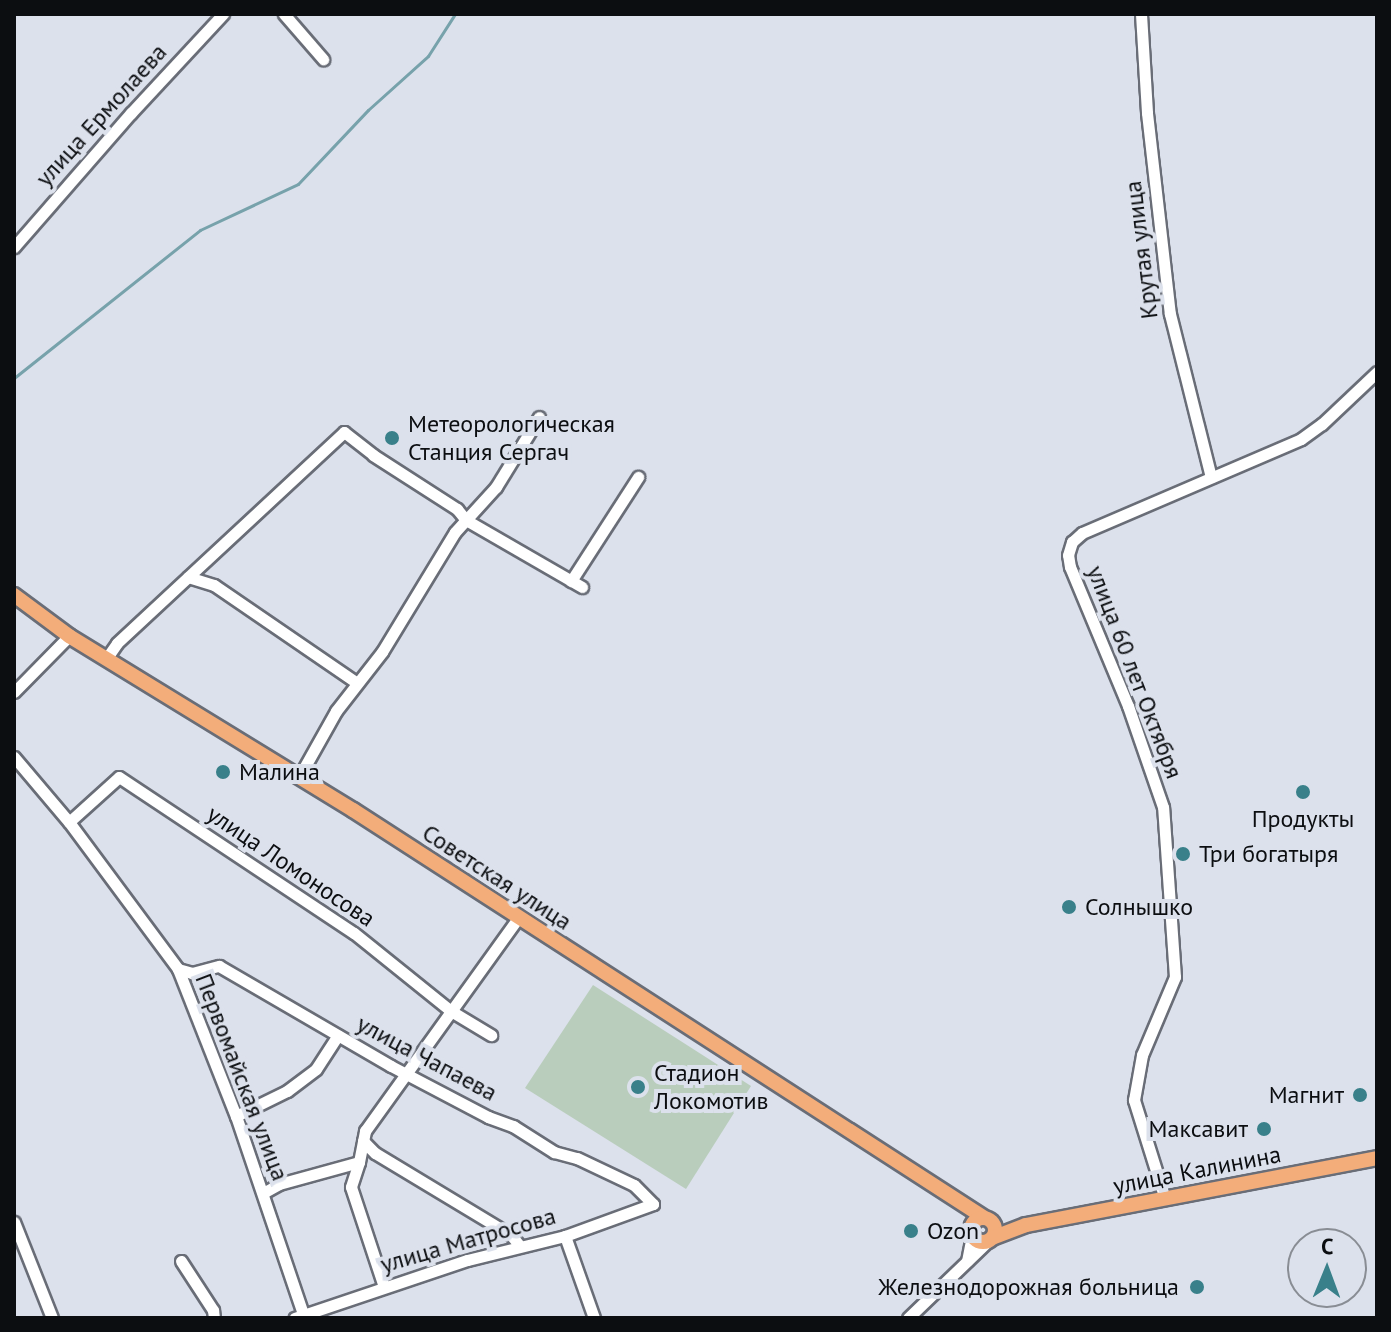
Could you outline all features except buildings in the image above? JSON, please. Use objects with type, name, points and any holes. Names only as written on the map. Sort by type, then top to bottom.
[{"type":"main road","name":"Советская улица","points":[[14,595],[69,636],[299,777],[956,1199],[979,1225]]},
{"type":"main road","name":"улица Калинина","points":[[1026,1225],[1377,1158]]},
{"type":"main road","points":[[979,1225],[1026,1225],[990,1240],[979,1241],[979,1225]]},
{"type":"street","name":"улица Ермолаева","points":[[14,247],[223,14]]},
{"type":"street","points":[[284,14],[323,59]]},
{"type":"street","name":"Крутая улица","points":[[1141,14],[1147,113],[1170,314],[1211,477]]},
{"type":"street","points":[[1211,477],[1301,439],[1322,424],[1377,372]]},
{"type":"street","points":[[299,777],[357,683],[382,652],[443,551],[496,487],[539,417]]},
{"type":"street","points":[[106,659],[117,643],[344,432],[373,455],[457,509],[466,520],[576,584],[638,477]]},
{"type":"street","name":"улица 60 лет Октября","points":[[1165,1199],[1134,1100],[1142,1055],[1175,977],[1163,807],[1128,706],[1070,567],[1068,555],[1072,542],[1082,533],[1211,477]]},
{"type":"street","points":[[188,577],[214,585],[357,683]]},
{"type":"street","points":[[14,692],[69,636]]},
{"type":"street","name":"Первомайская улица","points":[[14,757],[69,822],[178,969],[236,1116],[301,1316]]},
{"type":"street","name":"улица Ломоносова","points":[[69,822],[119,777],[354,933],[451,1011],[491,1035]]},
{"type":"street","points":[[384,1287],[351,1187],[365,1131],[519,917]]},
{"type":"street","name":"улица Чапаева","points":[[178,969],[192,973],[219,966],[405,1072],[488,1117],[513,1126],[554,1152],[577,1158],[634,1185],[653,1204]]},
{"type":"street","points":[[236,1116],[287,1091],[316,1069],[338,1035]]},
{"type":"street","points":[[363,1141],[375,1153],[511,1235],[520,1246]]},
{"type":"street","points":[[263,1193],[279,1184],[359,1162]]},
{"type":"street","name":"улица Матросова","points":[[301,1316],[384,1287],[520,1246],[565,1236],[653,1204]]},
{"type":"street","points":[[14,1222],[52,1318]]},
{"type":"street","points":[[967,1261],[979,1225]]},
{"type":"street","points":[[565,1236],[594,1318]]},
{"type":"street","points":[[908,1318],[990,1240]]},
{"type":"street","points":[[181,1261],[213,1310],[214,1318]]},
{"type":"green space","name":"Стадион Локомотив","points":[[593,985],[751,1086],[686,1189],[525,1088]]},
{"type":"waterway","points":[[14,378],[200,230],[298,184],[368,110],[428,56],[455,14]]},
{"type":"place","name":"Метеорологическая Станция Сергач","points":[[392,438]]},
{"type":"place","name":"Малина","points":[[223,772]]},
{"type":"place","name":"Продукты","points":[[1303,792]]},
{"type":"place","name":"Три богатыря","points":[[1183,854]]},
{"type":"place","name":"Солнышко","points":[[1069,907]]},
{"type":"place","name":"Стадион Локомотив","points":[[638,1087]]},
{"type":"place","name":"Магнит","points":[[1360,1095]]},
{"type":"place","name":"Максавит","points":[[1264,1129]]},
{"type":"place","name":"Ozon","points":[[911,1231]]},
{"type":"place","name":"Железнодорожная больница","points":[[1197,1287]]}]
